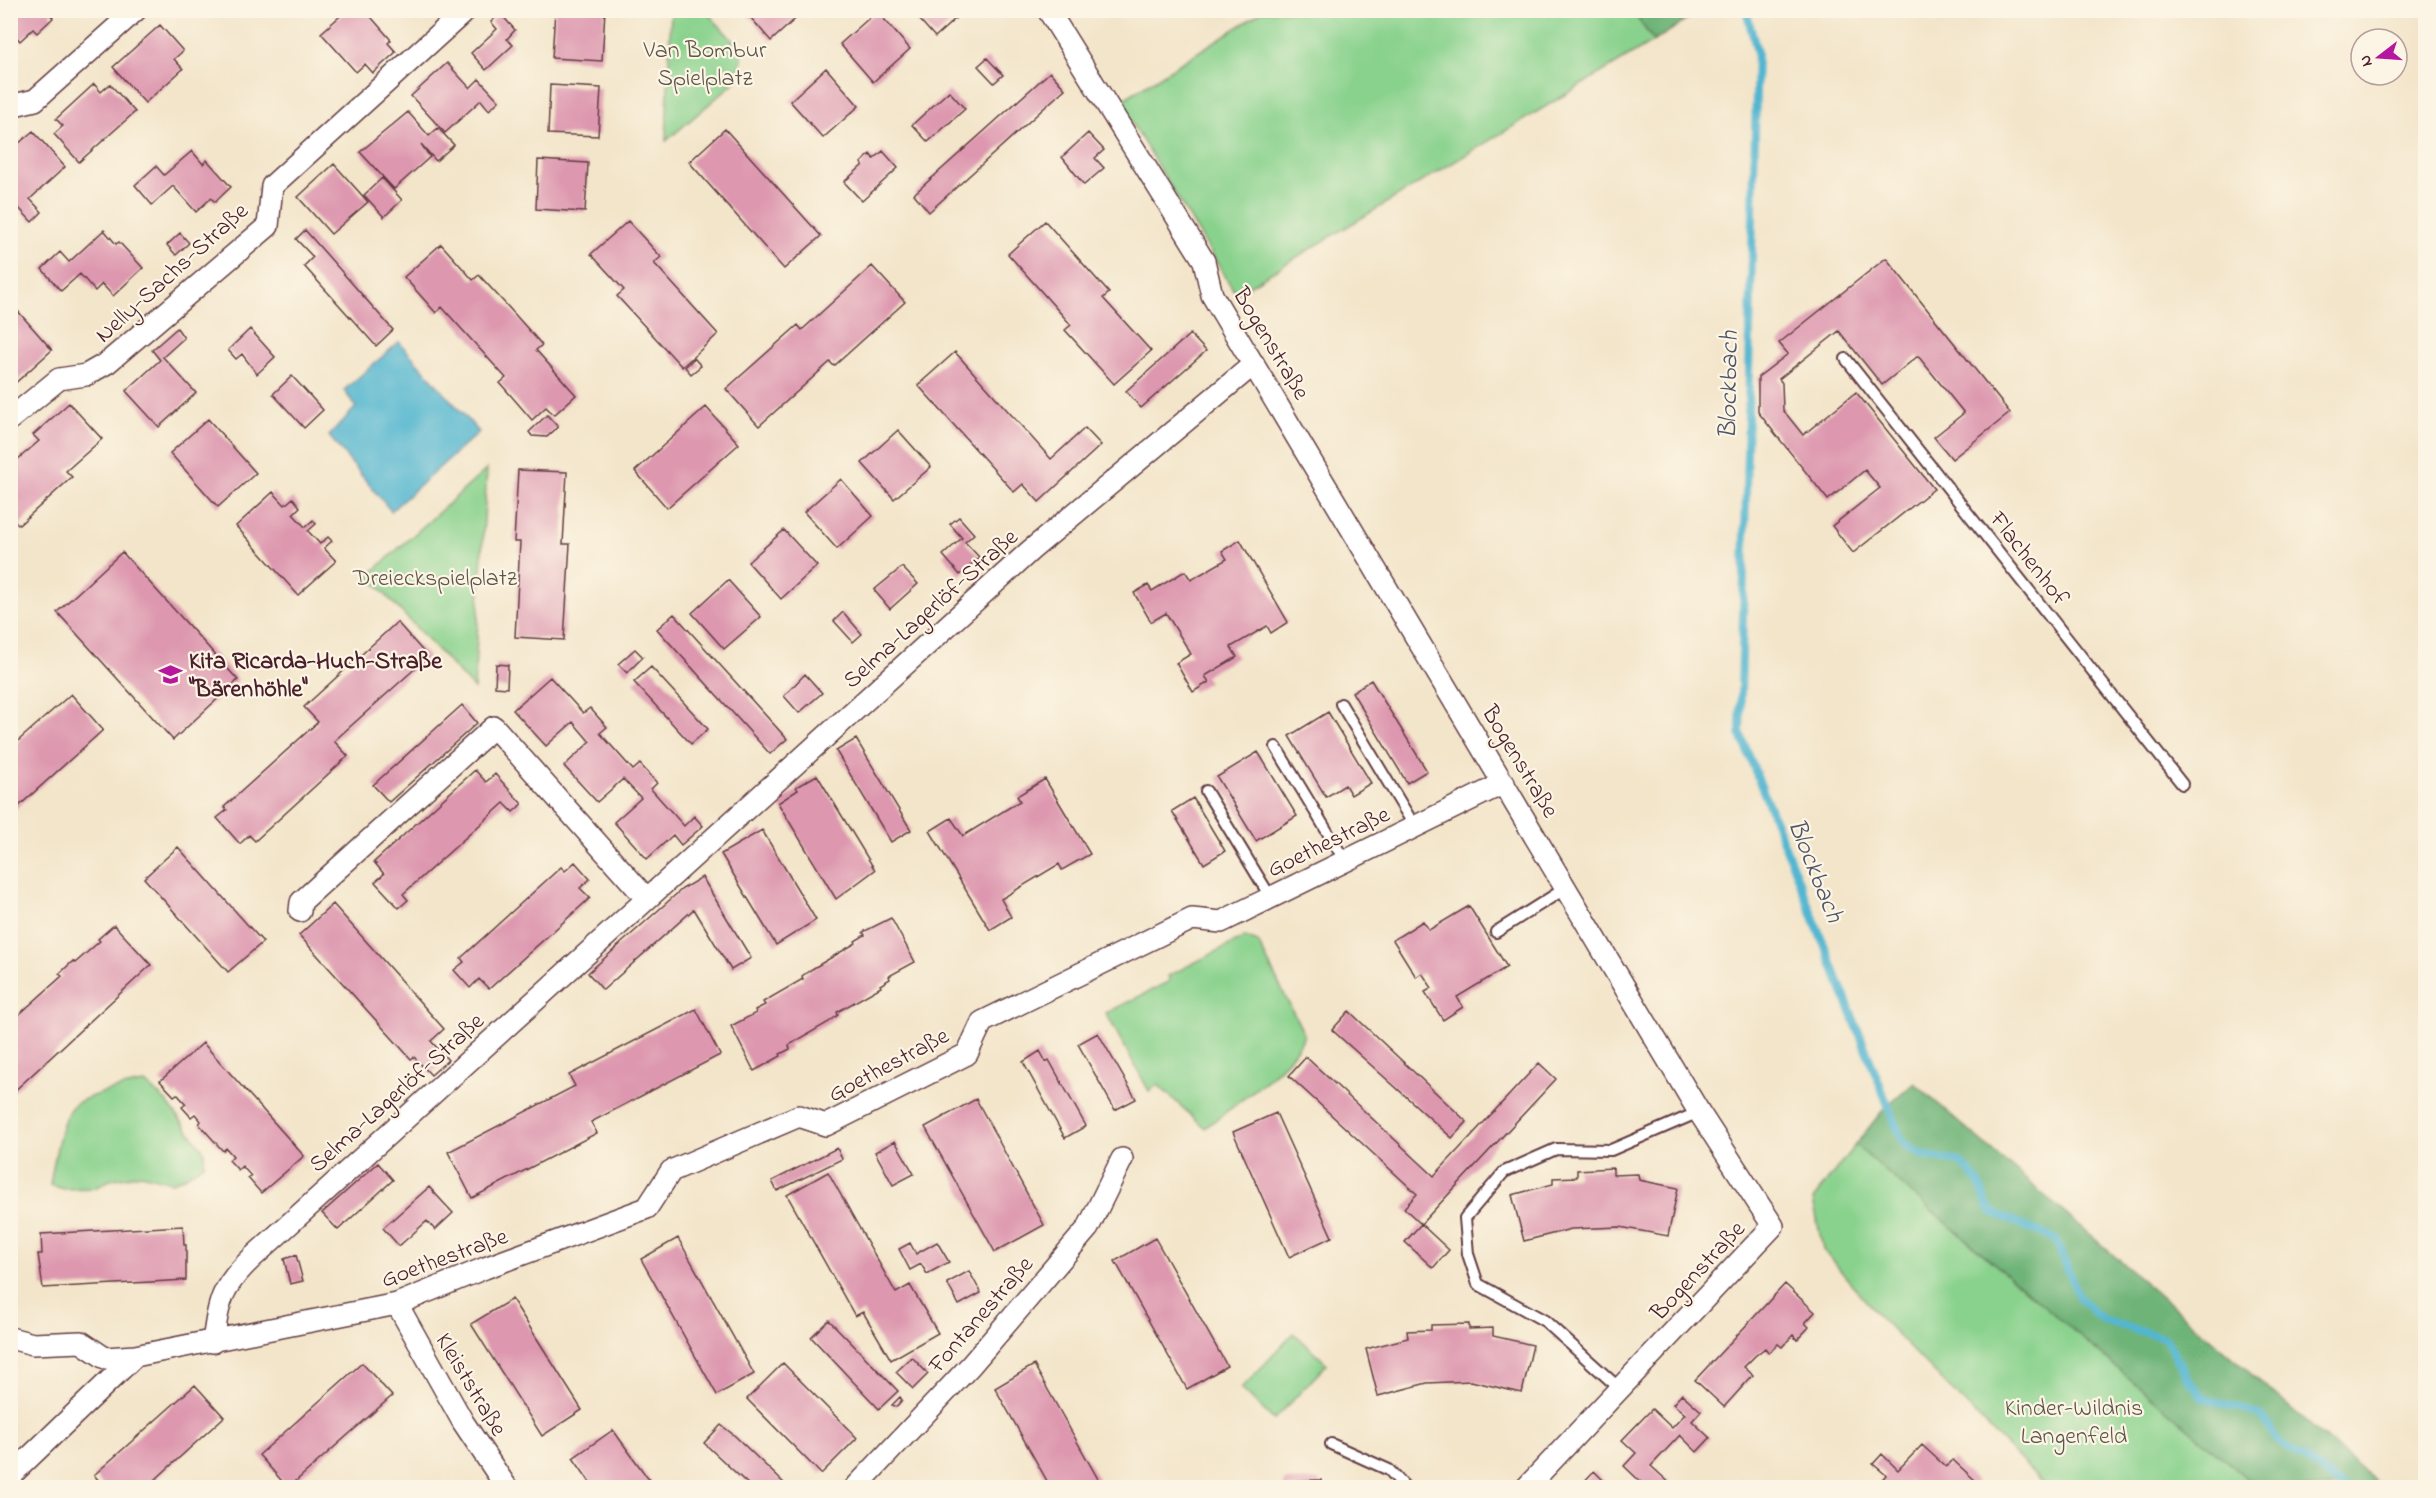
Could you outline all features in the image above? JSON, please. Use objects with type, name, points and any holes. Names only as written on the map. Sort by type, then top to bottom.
[{"type":"street","points":[[10,106],[35,100],[135,10]]},
{"type":"street","name":"Nelly-Sachs-Straße","points":[[10,419],[59,379],[86,375],[107,363],[268,226],[272,186],[466,10]]},
{"type":"street","name":"Bogenstraße","points":[[1048,10],[1204,261],[1212,295],[1699,1112],[1773,1226],[1526,1488]]},
{"type":"street","name":"Selma-Lagerlöf-Straße","points":[[213,1342],[219,1300],[234,1274],[1031,550],[1254,364]]},
{"type":"street","points":[[300,911],[301,902],[494,727],[646,898]]},
{"type":"street","name":"Goethestraße","points":[[10,1338],[33,1344],[81,1342],[105,1358],[135,1356],[398,1304],[647,1208],[671,1171],[799,1116],[826,1125],[967,1054],[982,1022],[1192,919],[1221,922],[1504,783]]},
{"type":"street","name":"Fontanestraße","points":[[855,1488],[971,1365],[1088,1228],[1122,1159]]},
{"type":"street","name":"Kleiststraße","points":[[398,1304],[463,1422],[507,1488]]},
{"type":"street","points":[[10,1476],[135,1356]]},
{"type":"lane","name":"Flachenhof","points":[[1846,359],[2182,784]]},
{"type":"lane","points":[[1341,705],[1415,827]]},
{"type":"lane","points":[[1275,747],[1345,861]]},
{"type":"lane","points":[[1206,791],[1271,897]]},
{"type":"lane","points":[[1496,932],[1566,888]]},
{"type":"lane","points":[[1620,1389],[1545,1321],[1478,1284],[1468,1254],[1465,1218],[1504,1172],[1556,1149],[1611,1150],[1699,1112]]},
{"type":"lane","points":[[1331,1444],[1389,1470],[1406,1488]]},
{"type":"green space","name":"Van Bombur Spielplatz","points":[[671,11],[706,11],[743,52],[737,80],[666,141]]},
{"type":"green space","points":[[1263,11],[1632,11],[1654,41],[1236,294],[1119,102]]},
{"type":"green space","points":[[1632,11],[1701,11],[1654,41]]},
{"type":"green space","name":"Dreieckspielplatz","points":[[487,469],[474,689],[368,576]]},
{"type":"green space","points":[[1245,937],[1258,942],[1304,1034],[1290,1058],[1277,1071],[1205,1128],[1158,1085],[1149,1091],[1106,1013],[1170,981],[1168,976]]},
{"type":"green space","points":[[145,1083],[166,1101],[204,1151],[204,1164],[183,1178],[171,1182],[141,1174],[110,1180],[95,1188],[64,1189],[50,1185],[60,1133],[71,1108],[95,1095]]},
{"type":"green space","points":[[1914,1083],[2382,1487],[2257,1487],[1855,1145],[1883,1110]]},
{"type":"green space","name":"Kinder-Wildnis Langenfeld","points":[[1855,1145],[2257,1487],[2047,1487],[1877,1314],[1823,1250],[1813,1199]]},
{"type":"green space","points":[[1294,1333],[1327,1364],[1274,1420],[1241,1389]]},
{"type":"water","points":[[399,342],[479,432],[391,511],[329,436],[356,407],[344,390]]},
{"type":"building","points":[[10,10],[54,10],[50,14],[53,18],[37,33],[33,29],[20,41],[10,30]]},
{"type":"building","points":[[347,10],[365,10],[391,40],[388,43],[396,52],[373,73],[365,64],[356,72],[321,33]]},
{"type":"building","points":[[555,10],[605,10],[602,61],[552,58]]},
{"type":"building","points":[[744,10],[805,10],[771,41]]},
{"type":"building","points":[[911,10],[965,10],[935,37]]},
{"type":"building","points":[[877,11],[910,49],[873,82],[840,44]]},
{"type":"building","points":[[500,13],[515,30],[507,39],[513,45],[486,70],[471,53],[497,29],[491,22]]},
{"type":"building","points":[[160,25],[183,51],[174,59],[183,69],[145,103],[113,67]]},
{"type":"building","points":[[987,58],[1003,75],[994,83],[978,66]]},
{"type":"building","points":[[447,63],[470,88],[479,79],[499,101],[489,110],[481,100],[445,133],[411,96]]},
{"type":"building","points":[[826,68],[859,106],[823,138],[790,101]]},
{"type":"building","points":[[1050,72],[1065,89],[929,212],[914,194]]},
{"type":"building","points":[[94,84],[101,92],[110,84],[135,112],[79,162],[54,134],[63,126],[56,119]]},
{"type":"building","points":[[550,85],[601,88],[598,136],[548,134]]},
{"type":"building","points":[[949,91],[965,109],[928,142],[912,125]]},
{"type":"building","points":[[408,112],[429,136],[438,128],[454,145],[436,161],[421,144],[430,157],[394,189],[360,152]]},
{"type":"building","points":[[725,129],[821,236],[784,269],[689,162]]},
{"type":"building","points":[[33,131],[65,167],[30,199],[42,212],[32,222],[18,207],[10,214],[10,190],[16,185],[10,178],[10,151]]},
{"type":"building","points":[[1088,133],[1104,150],[1095,158],[1104,168],[1084,185],[1062,157]]},
{"type":"building","points":[[192,151],[203,164],[207,160],[231,187],[215,202],[211,198],[196,212],[173,186],[152,205],[135,185],[156,166],[164,175]]},
{"type":"building","points":[[883,151],[898,168],[862,201],[844,182],[863,165],[861,163],[870,154],[874,159]]},
{"type":"building","points":[[538,160],[588,163],[585,212],[536,209]]},
{"type":"building","points":[[334,164],[368,202],[331,234],[298,197]]},
{"type":"building","points":[[382,178],[402,200],[384,217],[364,195]]},
{"type":"building","points":[[628,221],[661,257],[654,263],[718,334],[682,367],[617,296],[624,290],[591,254]]},
{"type":"building","points":[[1045,221],[1109,293],[1103,298],[1151,351],[1114,384],[1065,330],[1071,325],[1008,254]]},
{"type":"building","points":[[104,230],[116,244],[119,242],[143,268],[113,296],[102,284],[95,291],[80,274],[61,291],[42,269],[60,252],[69,262]]},
{"type":"building","points":[[305,230],[393,330],[376,346],[304,266],[313,257],[296,239]]},
{"type":"building","points":[[180,233],[189,243],[176,255],[167,245]]},
{"type":"building","points":[[441,244],[473,280],[479,275],[511,310],[542,345],[536,350],[576,395],[554,415],[546,407],[532,420],[500,383],[506,378],[442,307],[436,313],[404,277]]},
{"type":"building","points":[[1886,258],[2010,413],[1952,459],[1934,437],[1964,413],[1918,356],[1882,385],[1839,331],[1779,379],[1782,383],[1783,410],[1803,435],[1856,392],[1934,489],[1853,553],[1832,526],[1880,488],[1865,470],[1828,500],[1758,412],[1758,377],[1788,354],[1779,343]]},
{"type":"building","points":[[872,266],[905,302],[834,366],[830,362],[759,426],[726,389],[798,325],[802,330]]},
{"type":"building","points":[[16,309],[52,350],[12,386],[10,314]]},
{"type":"building","points":[[177,328],[184,338],[163,357],[196,393],[159,427],[126,391],[160,360],[152,350]]},
{"type":"building","points":[[250,329],[275,357],[257,374],[242,354],[236,359],[228,350]]},
{"type":"building","points":[[1190,334],[1206,351],[1141,408],[1126,391]]},
{"type":"building","points":[[955,352],[1051,459],[1085,428],[1101,445],[1039,502],[1023,484],[1014,492],[918,385]]},
{"type":"building","points":[[694,358],[701,366],[691,374],[685,367]]},
{"type":"building","points":[[292,376],[323,410],[304,428],[273,394]]},
{"type":"building","points":[[69,403],[102,439],[66,471],[72,477],[19,525],[13,519],[10,522],[10,466],[39,441],[33,435]]},
{"type":"building","points":[[706,407],[739,444],[667,508],[635,471]]},
{"type":"building","points":[[547,415],[558,427],[547,437],[532,436],[529,432]]},
{"type":"building","points":[[208,419],[256,473],[218,507],[170,453]]},
{"type":"building","points":[[898,430],[931,467],[894,499],[862,463]]},
{"type":"building","points":[[518,470],[567,472],[563,544],[570,544],[564,640],[515,637],[520,542],[514,542]]},
{"type":"building","points":[[841,479],[873,516],[837,549],[804,512]]},
{"type":"building","points":[[273,492],[285,505],[293,498],[300,507],[293,514],[305,527],[313,520],[316,524],[308,531],[320,544],[328,537],[332,541],[324,548],[336,561],[298,595],[236,526]]},
{"type":"building","points":[[959,517],[974,534],[965,542],[979,557],[960,575],[943,555],[962,538],[950,524]]},
{"type":"building","points":[[784,530],[817,566],[781,599],[748,562]]},
{"type":"building","points":[[1240,540],[1288,622],[1271,633],[1267,626],[1231,647],[1237,657],[1205,676],[1209,682],[1193,692],[1176,663],[1191,654],[1166,613],[1151,622],[1134,593],[1148,585],[1152,591],[1185,571],[1191,580],[1227,559],[1222,551]]},
{"type":"building","points":[[122,552],[238,680],[173,740],[57,612]]},
{"type":"building","points":[[902,567],[918,584],[890,609],[874,590]]},
{"type":"building","points":[[728,580],[761,617],[724,649],[692,613]]},
{"type":"building","points":[[843,612],[862,634],[853,642],[834,621]]},
{"type":"building","points":[[674,614],[787,739],[770,754],[657,629]]},
{"type":"building","points":[[397,622],[428,657],[334,741],[348,756],[255,841],[249,835],[240,844],[217,818],[227,810],[224,807],[318,722],[304,707]]},
{"type":"building","points":[[635,649],[643,657],[627,673],[618,664]]},
{"type":"building","points":[[496,664],[508,665],[507,688],[495,687]]},
{"type":"building","points":[[651,667],[708,729],[691,744],[634,682]]},
{"type":"building","points":[[805,674],[822,693],[799,713],[784,696]]},
{"type":"building","points":[[550,677],[583,713],[590,708],[607,727],[600,733],[633,770],[640,764],[657,783],[651,789],[684,826],[694,816],[703,826],[681,845],[673,835],[647,859],[614,822],[641,798],[623,779],[597,802],[564,766],[590,742],[573,722],[546,746],[513,710]]},
{"type":"building","points":[[1371,680],[1427,771],[1407,783],[1352,692]]},
{"type":"building","points":[[71,694],[103,730],[10,814],[10,748]]},
{"type":"building","points":[[462,705],[477,723],[389,802],[373,785]]},
{"type":"building","points":[[1328,712],[1371,783],[1351,795],[1345,785],[1326,797],[1289,736]]},
{"type":"building","points":[[856,739],[911,830],[891,842],[836,751]]},
{"type":"building","points":[[1258,752],[1297,816],[1256,841],[1217,777]]},
{"type":"building","points":[[475,770],[486,782],[495,774],[522,804],[513,812],[504,803],[403,894],[408,900],[399,908],[375,882],[384,874],[374,862]]},
{"type":"building","points":[[817,775],[875,870],[836,899],[778,803],[798,790],[796,787]]},
{"type":"building","points":[[1045,779],[1090,854],[1062,870],[1059,864],[1001,899],[1011,917],[990,930],[930,831],[951,818],[963,836],[1020,801],[1017,796]]},
{"type":"building","points":[[1193,798],[1225,851],[1204,864],[1172,811]]},
{"type":"building","points":[[762,830],[816,920],[776,945],[721,854]]},
{"type":"building","points":[[178,847],[263,942],[228,972],[144,878]]},
{"type":"building","points":[[575,862],[590,879],[580,888],[590,898],[489,989],[479,979],[470,988],[454,970],[464,962],[461,958],[561,867],[565,871]]},
{"type":"building","points":[[702,877],[751,958],[731,970],[694,909],[603,990],[588,973],[682,889]]},
{"type":"building","points":[[333,904],[444,1029],[431,1041],[448,1060],[431,1075],[414,1057],[411,1059],[299,935]]},
{"type":"building","points":[[1469,906],[1507,967],[1457,997],[1463,1007],[1443,1020],[1425,992],[1432,988],[1422,973],[1416,977],[1393,940],[1423,921],[1429,930]]},
{"type":"building","points":[[891,918],[915,962],[889,976],[890,979],[880,985],[881,987],[837,1012],[838,1015],[829,1022],[789,1045],[790,1049],[780,1054],[781,1056],[754,1071],[731,1026],[756,1013],[755,1010],[765,1005],[763,1002],[803,979],[802,976],[812,969],[856,943],[855,941],[865,935],[863,932]]},
{"type":"building","points":[[114,925],[151,965],[10,1095],[10,1016],[14,1019],[62,976],[59,974],[73,961],[75,963],[100,941],[98,939]]},
{"type":"building","points":[[696,1009],[720,1055],[591,1122],[597,1133],[472,1198],[448,1152],[575,1086],[569,1075]]},
{"type":"building","points":[[1349,1011],[1467,1122],[1452,1138],[1332,1030]]},
{"type":"building","points":[[1098,1033],[1136,1099],[1115,1110],[1078,1044]]},
{"type":"building","points":[[203,1043],[304,1156],[261,1193],[248,1178],[251,1176],[242,1166],[238,1170],[229,1160],[233,1156],[226,1148],[223,1151],[199,1124],[201,1121],[195,1114],[191,1117],[182,1107],[186,1104],[177,1094],[174,1096],[160,1081]]},
{"type":"building","points":[[1040,1051],[1046,1062],[1049,1060],[1086,1126],[1065,1138],[1023,1062]]},
{"type":"building","points":[[1306,1057],[1434,1176],[1539,1063],[1556,1079],[1421,1224],[1404,1208],[1417,1194],[1289,1076]]},
{"type":"building","points":[[976,1099],[1044,1225],[995,1252],[925,1127]]},
{"type":"building","points":[[1276,1113],[1332,1237],[1289,1257],[1233,1132]]},
{"type":"building","points":[[895,1141],[914,1174],[893,1185],[875,1152]]},
{"type":"building","points":[[837,1148],[842,1159],[777,1191],[772,1181]]},
{"type":"building","points":[[378,1163],[393,1180],[338,1230],[322,1213]]},
{"type":"building","points":[[1613,1168],[1613,1175],[1638,1174],[1639,1180],[1678,1188],[1668,1236],[1620,1227],[1571,1229],[1524,1241],[1512,1195],[1553,1184],[1553,1178],[1577,1177],[1577,1170]]},
{"type":"building","points":[[828,1172],[896,1293],[910,1285],[938,1333],[891,1360],[863,1312],[855,1316],[787,1195]]},
{"type":"building","points":[[429,1187],[453,1213],[435,1230],[427,1221],[399,1246],[383,1228]]},
{"type":"building","points":[[1421,1224],[1449,1250],[1433,1268],[1405,1242]]},
{"type":"building","points":[[183,1226],[184,1245],[186,1245],[186,1280],[43,1288],[38,1254],[42,1254],[41,1234]]},
{"type":"building","points":[[678,1238],[754,1374],[717,1395],[641,1259]]},
{"type":"building","points":[[1155,1238],[1227,1366],[1187,1389],[1115,1261]]},
{"type":"building","points":[[937,1242],[949,1262],[927,1274],[921,1264],[910,1270],[899,1249],[910,1243],[916,1254]]},
{"type":"building","points":[[296,1255],[303,1281],[290,1284],[284,1259]]},
{"type":"building","points":[[969,1271],[981,1293],[959,1305],[947,1283]]},
{"type":"building","points":[[1785,1284],[1815,1312],[1805,1323],[1809,1327],[1797,1340],[1793,1335],[1782,1347],[1778,1344],[1769,1353],[1765,1348],[1755,1356],[1744,1367],[1753,1375],[1724,1407],[1695,1380]]},
{"type":"building","points":[[512,1299],[582,1410],[542,1436],[471,1324]]},
{"type":"building","points":[[829,1320],[898,1391],[879,1409],[811,1337]]},
{"type":"building","points":[[1469,1324],[1469,1329],[1493,1328],[1493,1336],[1533,1345],[1522,1393],[1471,1381],[1427,1383],[1378,1396],[1366,1349],[1408,1338],[1407,1331],[1431,1330],[1431,1325]]},
{"type":"building","points":[[912,1357],[928,1374],[913,1389],[896,1372]]},
{"type":"building","points":[[362,1363],[392,1396],[288,1488],[259,1455]]},
{"type":"building","points":[[783,1363],[857,1438],[821,1474],[747,1399]]},
{"type":"building","points":[[1034,1365],[1103,1488],[1051,1488],[995,1388]]},
{"type":"building","points":[[195,1385],[224,1417],[146,1488],[105,1488],[94,1475]]},
{"type":"building","points":[[1682,1394],[1701,1411],[1692,1421],[1710,1438],[1697,1452],[1680,1435],[1651,1466],[1672,1485],[1670,1488],[1647,1488],[1624,1466],[1636,1453],[1622,1440],[1652,1409],[1672,1428],[1685,1414],[1673,1404]]},
{"type":"building","points":[[900,1397],[902,1400],[896,1407],[892,1405]]},
{"type":"building","points":[[721,1425],[789,1488],[752,1488],[704,1443]]},
{"type":"building","points":[[613,1430],[655,1488],[594,1488],[573,1458]]},
{"type":"building","points":[[1922,1445],[1946,1467],[1953,1460],[1977,1482],[1971,1488],[1917,1488],[1910,1481],[1905,1488],[1881,1488],[1878,1484],[1886,1475],[1873,1464],[1882,1454],[1898,1470]]},
{"type":"building","points":[[1594,1471],[1611,1488],[1578,1488]]},
{"type":"building","points":[[1321,1480],[1321,1488],[1284,1488],[1284,1481]]},
{"type":"waterway","name":"Blockbach","points":[[1746,10],[1757,52],[1740,733],[1903,1143],[1922,1155],[1960,1162],[1978,1181],[1990,1211],[2055,1239],[2080,1299],[2103,1320],[2165,1338],[2188,1378],[2203,1398],[2261,1415],[2277,1440],[2345,1488]]},
{"type":"place","name":"Kita Ricarda-Huch-Straße \"Bärenhöhle\"","points":[[171,674]]}]
